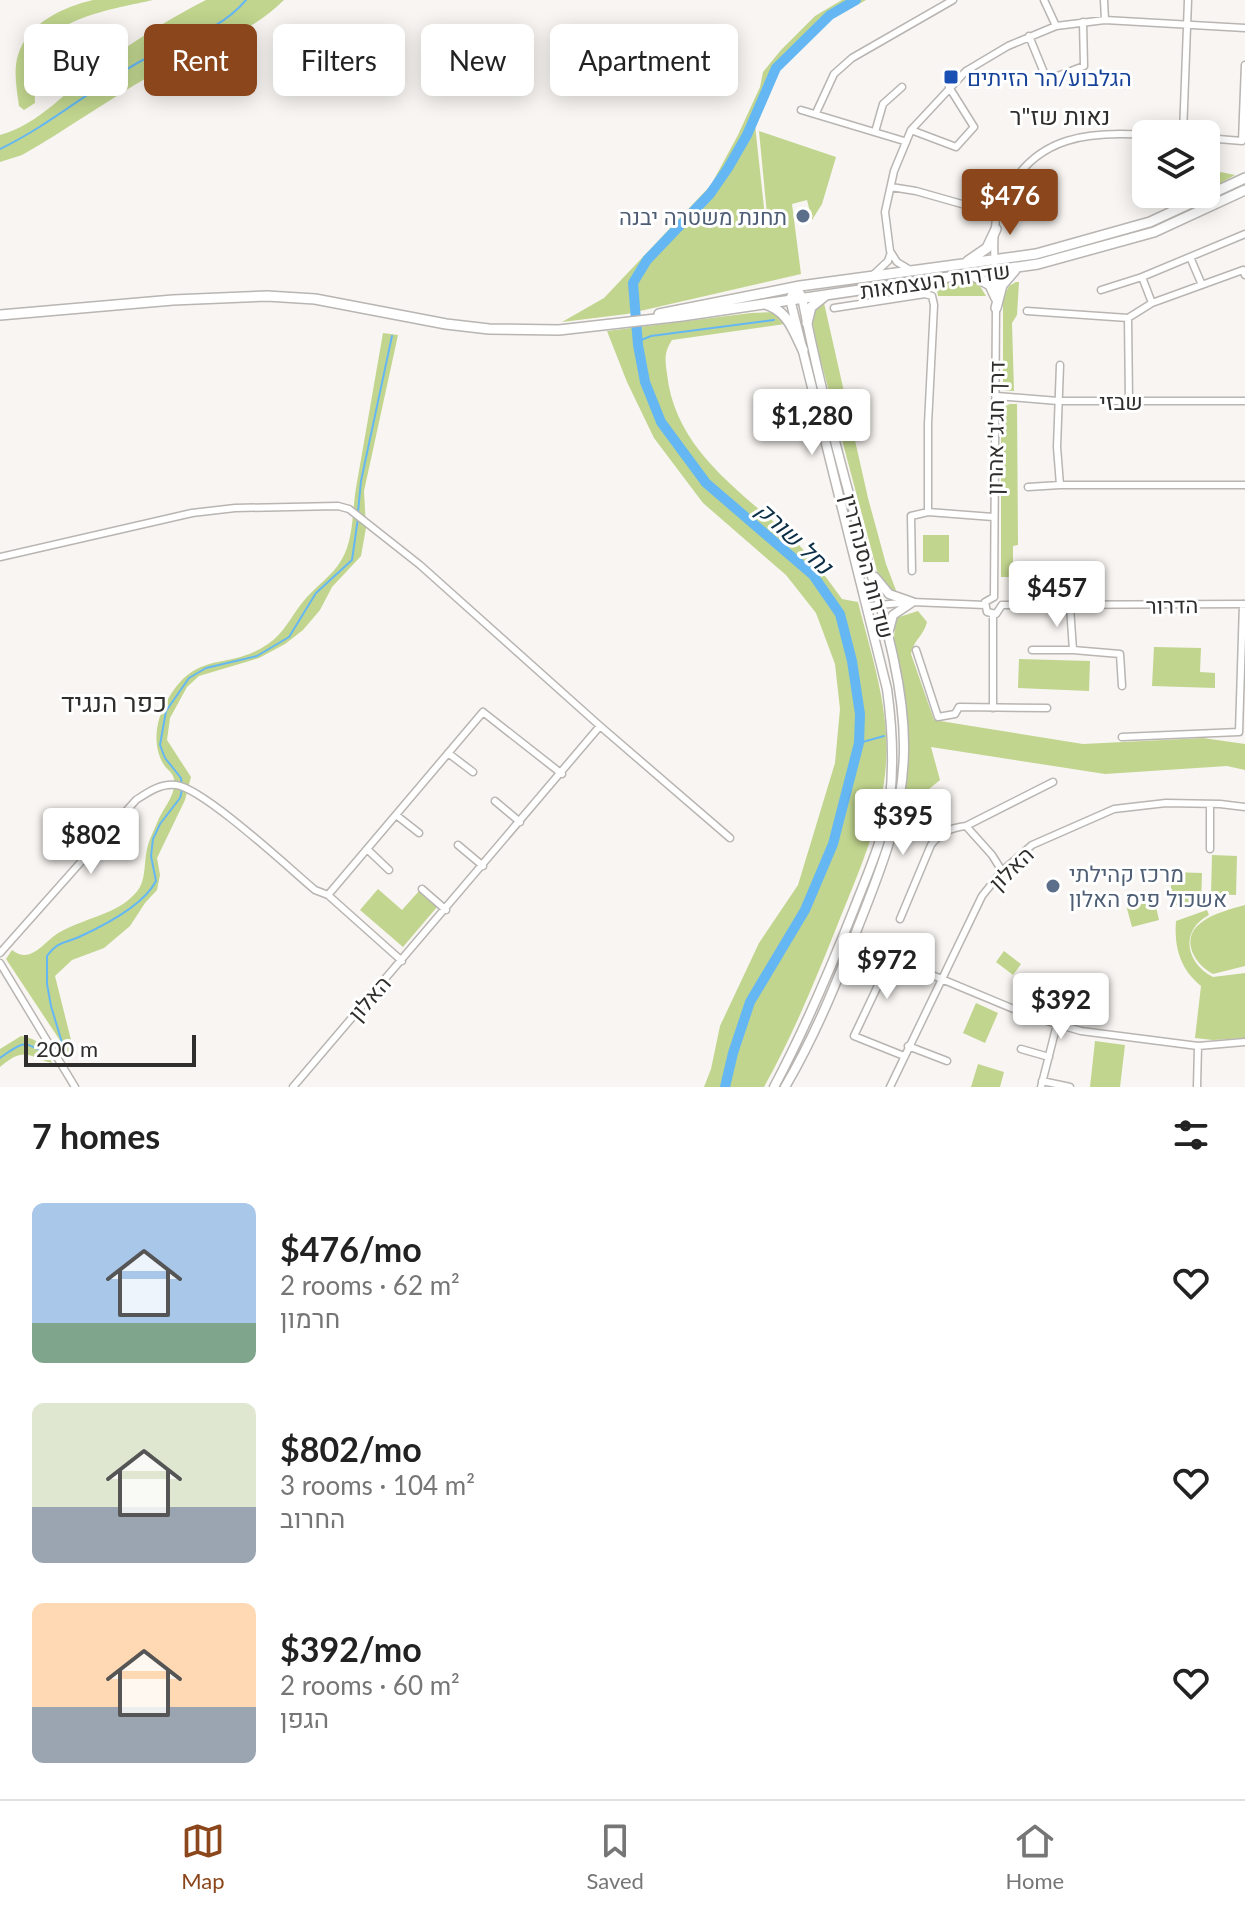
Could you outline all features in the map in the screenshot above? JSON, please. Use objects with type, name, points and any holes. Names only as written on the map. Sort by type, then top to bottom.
[{"type":"highway","name":"שדרות העצמאות","points":[[640,319],[682,316],[969,274],[1138,227],[1245,178]]},
{"type":"highway","name":"שדרות העצמאות","points":[[640,319],[796,287],[955,265],[1019,268],[1154,232],[1245,190]]},
{"type":"highway","points":[[955,265],[982,253],[996,229]]},
{"type":"highway","points":[[996,303],[1002,285],[1019,268]]},
{"type":"highway","points":[[969,274],[990,285],[996,303]]},
{"type":"highway","points":[[807,323],[811,307],[827,294]]},
{"type":"highway","points":[[0,315],[173,300],[267,296],[315,299],[489,329],[559,330],[640,319]]},
{"type":"highway","points":[[762,303],[776,307],[785,315],[803,350]]},
{"type":"main road","name":"שדרות הסנהדרין","points":[[785,1087],[838,980],[887,854],[901,796],[904,744],[900,701],[880,605],[819,378],[802,297],[796,287]]},
{"type":"main road","points":[[790,299],[796,287]]},
{"type":"main road","name":"שדרות הסנהדרין","points":[[774,1087],[825,984],[885,825],[892,775],[891,715],[868,606],[790,299]]},
{"type":"main road","points":[[868,562],[885,591],[912,602]]},
{"type":"main road","points":[[890,650],[891,619],[897,611],[912,602]]},
{"type":"street","points":[[816,113],[834,74],[852,58],[953,0]]},
{"type":"street","points":[[1044,0],[1056,26]]},
{"type":"street","points":[[1104,0],[1105,20]]},
{"type":"street","points":[[1184,120],[1188,0]]},
{"type":"street","points":[[869,279],[888,261],[890,251],[885,212],[904,141],[966,71],[1029,36],[1056,26],[1105,20],[1245,28]]},
{"type":"street","points":[[1029,36],[1047,80],[1084,66],[1083,22]]},
{"type":"street","points":[[1220,139],[1242,141],[1245,65]]},
{"type":"street","points":[[875,132],[883,104],[902,87]]},
{"type":"street","points":[[911,130],[956,147],[974,127],[949,87]]},
{"type":"street","points":[[801,110],[904,141]]},
{"type":"street","points":[[891,187],[997,214],[1020,170],[1039,153],[1062,143],[1105,132],[1132,134]]},
{"type":"street","name":"דרך חג'ג' אהרון","points":[[994,597],[997,214]]},
{"type":"street","points":[[1101,290],[1142,277],[1245,234]]},
{"type":"street","points":[[890,251],[897,262],[913,272]]},
{"type":"street","points":[[1190,257],[1202,285]]},
{"type":"street","points":[[1027,311],[1128,318],[1152,303],[1244,272]]},
{"type":"street","points":[[1142,277],[1152,303]]},
{"type":"street","points":[[834,308],[925,294],[932,296],[928,512]]},
{"type":"street","points":[[1128,318],[1129,401]]},
{"type":"street","points":[[1060,365],[1060,485]]},
{"type":"street","name":"שבזי","points":[[997,396],[1058,401],[1245,401]]},
{"type":"street","points":[[1028,487],[1245,485]]},
{"type":"street","points":[[0,557],[192,513],[235,508],[338,506],[354,512],[420,565],[730,838]]},
{"type":"street","points":[[912,571],[911,516],[928,512],[993,517]]},
{"type":"street","points":[[994,597],[1001,600],[1002,605],[1000,612],[993,615],[987,612],[985,605],[986,600],[994,597]]},
{"type":"street","points":[[868,606],[912,602],[985,605]]},
{"type":"street","points":[[1122,737],[1239,732],[1244,604]]},
{"type":"street","name":"הדרור","points":[[1002,605],[1244,604]]},
{"type":"street","points":[[1070,607],[1073,650]]},
{"type":"street","points":[[993,615],[993,708]]},
{"type":"street","points":[[916,650],[938,717],[955,714],[959,707],[1047,708]]},
{"type":"street","points":[[1032,650],[1120,654],[1122,686]]},
{"type":"street","points":[[328,895],[483,712],[562,774]]},
{"type":"street","name":"האלון","points":[[293,1087],[600,726]]},
{"type":"street","points":[[448,753],[473,772]]},
{"type":"street","points":[[900,919],[931,845],[939,835],[966,826],[1053,782]]},
{"type":"street","points":[[0,953],[136,800],[154,789],[177,785],[206,799],[315,890],[328,895],[402,961]]},
{"type":"street","points":[[495,801],[520,822]]},
{"type":"street","name":"האלון","points":[[890,1087],[982,896],[1002,871],[1032,845],[1114,809],[1166,803],[1245,807]]},
{"type":"street","points":[[1210,804],[1210,849]]},
{"type":"street","points":[[396,815],[419,833]]},
{"type":"street","points":[[966,826],[1002,871]]},
{"type":"street","points":[[458,845],[483,866]]},
{"type":"street","points":[[367,849],[389,870]]},
{"type":"street","points":[[422,889],[446,910]]},
{"type":"street","points":[[904,1056],[854,1036],[891,958],[942,977],[997,1003],[1057,1024],[1107,1035],[1198,1046],[1245,1042]]},
{"type":"street","points":[[0,963],[75,1087]]},
{"type":"street","points":[[1057,1024],[1042,1084],[1070,1087]]},
{"type":"street","points":[[908,1046],[947,1061]]},
{"type":"street","points":[[1197,1087],[1198,1046]]},
{"type":"street","points":[[1021,1049],[1049,1057]]},
{"type":"green space","points":[[93,0],[153,0],[101,12],[69,24],[39,24],[70,7]]},
{"type":"green space","points":[[206,0],[284,0],[254,24],[163,24]]},
{"type":"green space","points":[[842,0],[866,0],[832,19],[769,77],[755,125],[766,226],[759,131],[836,157],[822,204],[812,220],[807,200],[792,204],[801,274],[627,314],[562,322],[604,298],[711,185],[738,135],[760,87],[763,72],[815,16]]},
{"type":"green space","points":[[144,36],[144,80],[128,90],[128,47]]},
{"type":"green space","points":[[23,44],[24,96],[35,96],[35,103],[24,110],[19,106],[16,74]]},
{"type":"green space","points":[[63,96],[118,96],[22,155],[0,162],[0,135],[28,123]]},
{"type":"green space","points":[[1220,172],[1235,175],[1220,183]]},
{"type":"green space","points":[[968,280],[978,283],[986,296],[938,296],[936,284]]},
{"type":"green space","points":[[1019,282],[1017,315],[1012,323],[1014,391],[1003,390],[1003,298],[1009,286]]},
{"type":"green space","points":[[824,303],[868,498],[897,593],[892,594],[880,582],[819,354],[812,320],[815,307]]},
{"type":"green space","points":[[776,312],[785,324],[672,340],[666,360],[672,401],[682,424],[712,466],[798,544],[842,599],[858,602],[882,702],[886,764],[880,806],[861,867],[803,1008],[764,1087],[704,1087],[720,1026],[759,943],[798,885],[835,763],[840,709],[835,664],[816,613],[786,575],[703,503],[654,438],[607,331]]},
{"type":"green space","points":[[383,333],[398,335],[364,491],[366,528],[361,556],[332,587],[320,610],[303,630],[285,644],[259,658],[199,676],[187,687],[170,718],[167,740],[191,777],[185,800],[157,858],[160,875],[157,890],[130,926],[104,948],[72,960],[55,976],[72,1044],[69,1054],[6,959],[12,950],[19,954],[32,953],[62,931],[115,909],[133,896],[142,883],[150,840],[173,791],[174,779],[160,758],[156,736],[161,714],[175,688],[199,668],[253,653],[274,640],[342,559],[351,533]]},
{"type":"green space","points":[[1017,404],[1018,545],[1013,546],[1013,577],[1001,577],[1001,416],[1003,407]]},
{"type":"green space","points":[[923,535],[949,535],[949,562],[923,562]]},
{"type":"green space","points":[[918,611],[927,622],[911,654],[934,720],[1083,744],[1203,738],[1245,744],[1245,770],[1227,766],[1105,774],[931,747],[940,780],[906,808],[906,754],[894,637],[896,618]]},
{"type":"green space","points":[[1154,647],[1201,648],[1200,672],[1215,673],[1215,688],[1152,686]]},
{"type":"green space","points":[[1019,659],[1090,661],[1089,691],[1018,688]]},
{"type":"green space","points":[[1212,855],[1237,856],[1236,895],[1211,894]]},
{"type":"green space","points":[[1171,872],[1202,873],[1201,905],[1171,905]]},
{"type":"green space","points":[[378,889],[402,910],[419,891],[437,907],[403,947],[360,910]]},
{"type":"green space","points":[[1154,898],[1159,920],[1132,927],[1126,905]]},
{"type":"green space","points":[[1245,905],[1245,966],[1213,974],[1195,957],[1190,943],[1191,935],[1207,919]]},
{"type":"green space","points":[[1207,910],[1209,915],[1193,929],[1190,938],[1192,955],[1197,964],[1213,977],[1245,973],[1245,1038],[1195,1038],[1201,986],[1183,965],[1176,940],[1176,921]]},
{"type":"green space","points":[[1004,951],[1021,964],[1013,975],[996,962]]},
{"type":"green space","points":[[976,1003],[998,1013],[985,1043],[963,1033]]},
{"type":"green space","points":[[21,1036],[40,1044],[52,1063],[26,1054],[0,1067],[0,1049]]},
{"type":"green space","points":[[1095,1041],[1125,1045],[1120,1087],[1090,1087]]},
{"type":"green space","points":[[978,1064],[1004,1072],[1000,1087],[971,1087]]},
{"type":"waterway","points":[[0,149],[141,61],[210,29],[246,0]]},
{"type":"waterway","name":"נחל שורק","points":[[725,1087],[750,1002],[805,910],[833,844],[859,743],[860,714],[852,661],[840,614],[813,575],[706,483],[661,422],[645,382],[638,345],[633,283],[647,260],[710,194],[728,168],[747,135],[776,68],[830,15],[856,0]]},
{"type":"waterway","points":[[638,345],[641,340],[651,336],[774,320]]},
{"type":"waterway","points":[[358,512],[361,481],[392,336]]},
{"type":"waterway","points":[[0,1058],[26,1044],[51,1055],[63,1046],[47,984],[47,956],[58,945],[122,914],[142,898],[156,881],[151,856],[153,839],[182,790],[181,778],[165,758],[160,745],[166,711],[189,678],[206,668],[257,656],[289,637],[316,593],[352,560],[358,518]]},
{"type":"waterway","points":[[859,743],[884,736]]},
{"type":"place","name":"הגלבוע/הר הזיתים","points":[[951,77]]},
{"type":"place","name":"תחנת משטרה יבנה","points":[[803,216]]},
{"type":"place","name":"מרכז קהילתי אשכול פיס האלון","points":[[1053,886]]},
{"type":"district","name":"נאות שז\"ר","points":[[1060,115]]},
{"type":"district","name":"כפר הנגיד","points":[[114,702]]}]
